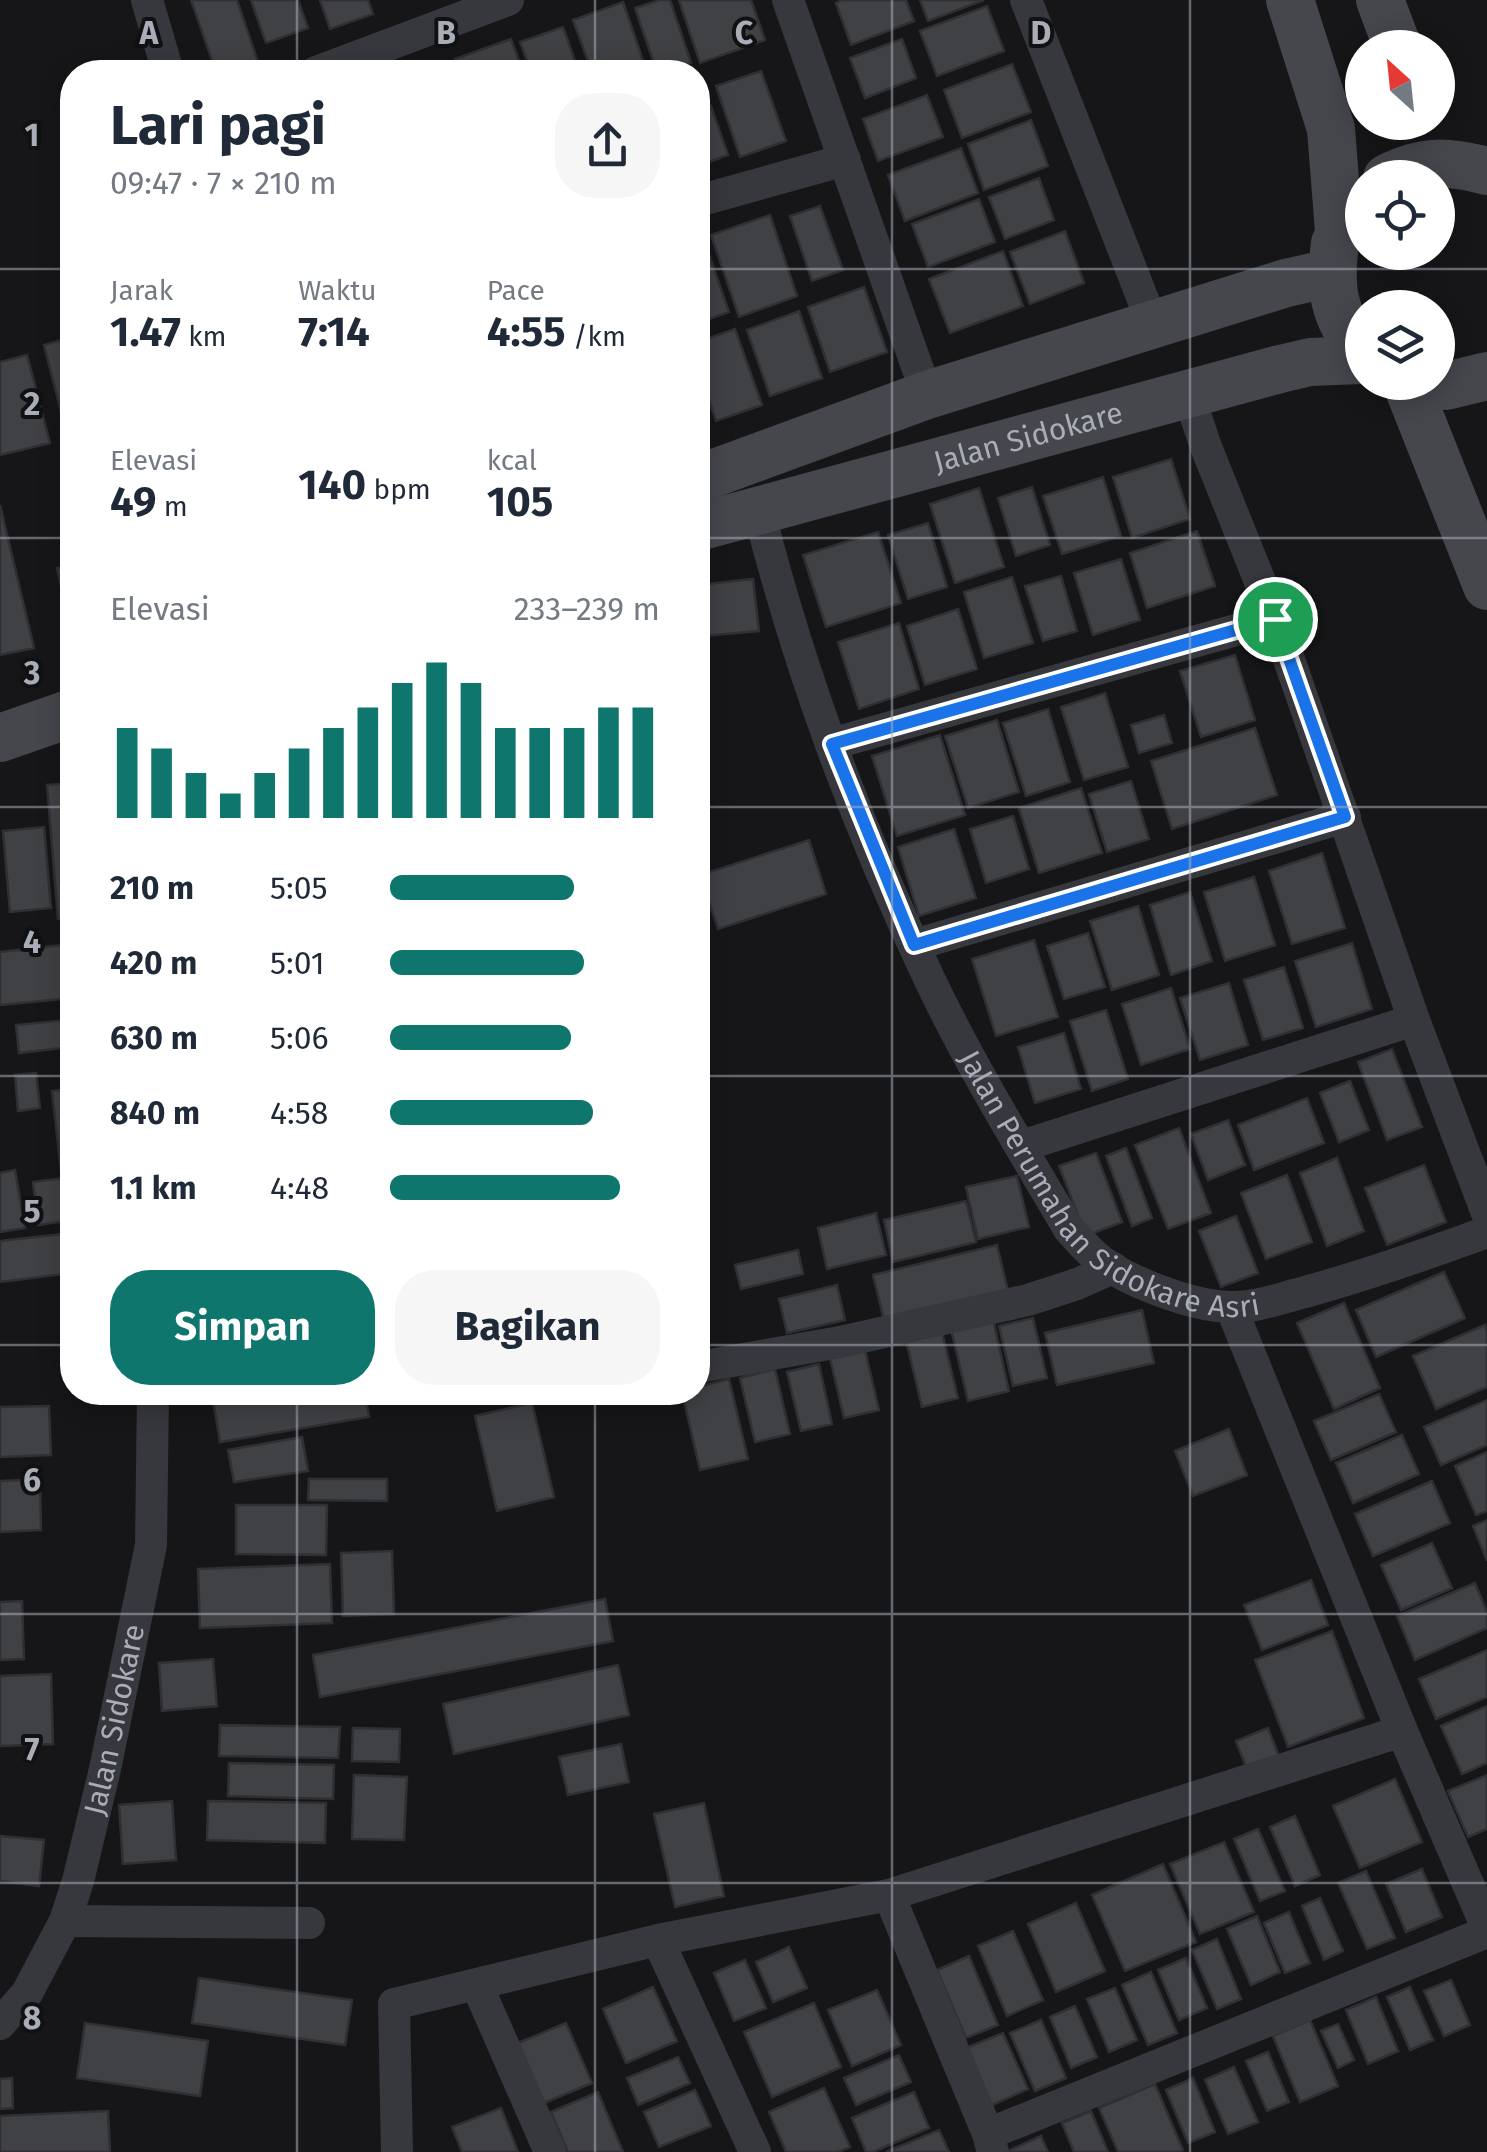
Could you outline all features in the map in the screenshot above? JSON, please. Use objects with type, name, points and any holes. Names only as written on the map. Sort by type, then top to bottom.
[{"type":"street","points":[[147,0],[164,60]]},
{"type":"street","points":[[348,60],[508,0]]},
{"type":"street","points":[[788,0],[926,395]]},
{"type":"street","points":[[1026,0],[1152,325]]},
{"type":"street","points":[[1290,0],[1331,129],[1344,234],[1335,306],[1345,328]]},
{"type":"street","points":[[1380,0],[1391,30]]},
{"type":"street","points":[[1453,140],[1481,170]]},
{"type":"street","points":[[710,198],[845,160]]},
{"type":"street","points":[[1455,164],[1481,170]]},
{"type":"street","points":[[710,474],[926,395],[1286,282],[1344,234]]},
{"type":"street","name":"Jalan Sidokare","points":[[710,524],[1310,362],[1345,361]]},
{"type":"street","points":[[1455,384],[1487,376]]},
{"type":"street","points":[[1188,396],[1275,619],[1414,1020],[1487,1213]]},
{"type":"street","points":[[1413,400],[1487,586]]},
{"type":"street","name":"Jalan Perumahan Sidokare Asri","points":[[759,511],[832,744],[914,945],[990,1093],[1069,1228],[1098,1258],[1132,1279],[1160,1290],[1231,1307],[1269,1302],[1370,1274],[1487,1232]]},
{"type":"street","points":[[832,744],[1275,619]]},
{"type":"street","points":[[0,738],[60,717]]},
{"type":"street","points":[[914,945],[1345,817]]},
{"type":"street","points":[[1022,1146],[1414,1020]]},
{"type":"street","points":[[710,1365],[840,1342],[1028,1300],[1113,1268]]},
{"type":"street","points":[[889,1894],[990,2143],[1487,1930],[1231,1307]]},
{"type":"street","name":"Jalan Sidokare","points":[[0,2024],[27,1994],[65,1921],[106,1769],[151,1545],[153,1405]]},
{"type":"street","points":[[396,2152],[394,2004],[658,1940],[889,1894],[1402,1731]]},
{"type":"street","points":[[65,1921],[309,1923]]},
{"type":"street","points":[[658,1940],[756,2152]]},
{"type":"street","points":[[477,1986],[550,2152]]},
{"type":"building","points":[[191,0],[237,0],[257,60],[212,60]]},
{"type":"building","points":[[251,0],[298,0],[308,28],[266,43]]},
{"type":"building","points":[[320,0],[368,0],[373,14],[330,29]]},
{"type":"building","points":[[670,0],[690,60],[653,60],[635,8]]},
{"type":"building","points":[[679,0],[751,0],[765,40],[699,60]]},
{"type":"building","points":[[906,0],[914,21],[851,45],[836,3]]},
{"type":"building","points":[[920,0],[984,0],[928,21]]},
{"type":"building","points":[[623,2],[643,60],[588,60],[573,20]]},
{"type":"building","points":[[987,6],[1004,51],[937,76],[920,31]]},
{"type":"building","points":[[563,27],[575,60],[527,60],[520,42]]},
{"type":"building","points":[[511,39],[519,60],[455,60]]},
{"type":"building","points":[[902,39],[916,78],[865,98],[850,58]]},
{"type":"building","points":[[1012,64],[1031,112],[962,138],[944,90]]},
{"type":"building","points":[[761,71],[786,141],[740,157],[716,86]]},
{"type":"building","points":[[927,95],[943,137],[878,161],[863,119]]},
{"type":"building","points":[[710,106],[728,155],[710,162]]},
{"type":"building","points":[[1031,120],[1048,166],[984,190],[968,144]]},
{"type":"building","points":[[961,148],[978,193],[905,221],[888,175]]},
{"type":"building","points":[[1039,178],[1054,220],[1005,239],[989,197]]},
{"type":"building","points":[[979,199],[995,242],[928,267],[912,224]]},
{"type":"building","points":[[820,206],[843,270],[812,281],[790,216]]},
{"type":"building","points":[[770,215],[797,296],[739,317],[711,235]]},
{"type":"building","points":[[1065,231],[1084,283],[1030,304],[1010,252]]},
{"type":"building","points":[[1003,251],[1023,306],[950,333],[929,279]]},
{"type":"building","points":[[710,257],[729,312],[710,319]]},
{"type":"building","points":[[864,287],[887,352],[830,372],[808,307]]},
{"type":"building","points":[[799,311],[822,378],[770,396],[747,330]]},
{"type":"building","points":[[735,329],[762,405],[716,421],[710,403],[710,338]]},
{"type":"building","points":[[60,340],[60,408],[44,345]]},
{"type":"building","points":[[27,355],[50,443],[0,455],[0,362]]},
{"type":"building","points":[[1171,459],[1190,519],[1132,538],[1113,477]]},
{"type":"building","points":[[1103,477],[1121,536],[1062,554],[1043,496]]},
{"type":"building","points":[[1032,487],[1050,545],[1016,556],[998,498]]},
{"type":"building","points":[[979,488],[1004,567],[955,583],[930,504]]},
{"type":"building","points":[[0,505],[34,648],[0,655]]},
{"type":"building","points":[[928,523],[947,587],[908,599],[888,535]]},
{"type":"building","points":[[1197,531],[1215,586],[1147,608],[1130,553]]},
{"type":"building","points":[[878,532],[901,603],[826,627],[803,555]]},
{"type":"building","points":[[1121,559],[1140,620],[1093,635],[1074,573]]},
{"type":"building","points":[[1061,576],[1077,631],[1043,641],[1025,586]]},
{"type":"building","points":[[1012,577],[1033,643],[984,658],[964,592]]},
{"type":"building","points":[[753,579],[759,631],[710,635],[710,584]]},
{"type":"building","points":[[958,609],[977,669],[925,685],[907,626]]},
{"type":"building","points":[[899,623],[919,689],[859,709],[838,642]]},
{"type":"building","points":[[1235,655],[1255,720],[1201,737],[1180,671]]},
{"type":"building","points":[[1105,693],[1128,767],[1084,780],[1061,707]]},
{"type":"building","points":[[1048,709],[1070,782],[1026,796],[1003,723]]},
{"type":"building","points":[[1164,715],[1172,743],[1139,753],[1131,725]]},
{"type":"building","points":[[997,720],[1019,792],[968,808],[945,736]]},
{"type":"building","points":[[1255,728],[1277,795],[1172,829],[1151,761]]},
{"type":"building","points":[[940,735],[965,815],[897,836],[872,756]]},
{"type":"building","points":[[1131,781],[1149,839],[1107,852],[1089,794]]},
{"type":"building","points":[[60,784],[60,919],[58,919],[47,785]]},
{"type":"building","points":[[1081,788],[1102,853],[1039,873],[1019,808]]},
{"type":"building","points":[[1013,816],[1029,869],[986,883],[970,829]]},
{"type":"building","points":[[44,827],[51,908],[10,912],[3,831]]},
{"type":"building","points":[[954,829],[976,898],[919,916],[898,847]]},
{"type":"building","points":[[809,840],[826,894],[718,929],[710,905],[710,872]]},
{"type":"building","points":[[1322,853],[1345,928],[1292,944],[1269,871]]},
{"type":"building","points":[[1254,877],[1275,945],[1225,961],[1204,892]]},
{"type":"building","points":[[1190,892],[1212,961],[1171,975],[1150,905]]},
{"type":"building","points":[[1138,906],[1159,975],[1112,990],[1090,921]]},
{"type":"building","points":[[1088,933],[1105,987],[1064,999],[1047,946]]},
{"type":"building","points":[[1034,940],[1058,1017],[996,1036],[972,959]]},
{"type":"building","points":[[1352,943],[1372,1009],[1316,1027],[1295,961]]},
{"type":"building","points":[[60,945],[60,999],[0,1005],[0,952]]},
{"type":"building","points":[[1284,967],[1303,1028],[1263,1040],[1244,980]]},
{"type":"building","points":[[1229,983],[1248,1045],[1200,1060],[1180,998]]},
{"type":"building","points":[[1171,988],[1190,1049],[1141,1065],[1122,1004]]},
{"type":"building","points":[[1106,1010],[1128,1079],[1092,1091],[1070,1021]]},
{"type":"building","points":[[60,1021],[60,1048],[19,1053],[16,1025]]},
{"type":"building","points":[[1064,1033],[1081,1089],[1035,1103],[1018,1047]]},
{"type":"building","points":[[1392,1049],[1422,1127],[1387,1140],[1358,1062]]},
{"type":"building","points":[[36,1073],[40,1108],[18,1111],[15,1075]]},
{"type":"building","points":[[1350,1081],[1369,1130],[1339,1142],[1320,1093]]},
{"type":"building","points":[[60,1090],[60,1162],[52,1091]]},
{"type":"building","points":[[1307,1098],[1324,1143],[1254,1170],[1238,1125]]},
{"type":"building","points":[[1228,1120],[1245,1165],[1208,1180],[1191,1134]]},
{"type":"building","points":[[1179,1128],[1211,1213],[1168,1229],[1135,1145]]},
{"type":"building","points":[[1126,1148],[1152,1218],[1132,1226],[1106,1156]]},
{"type":"building","points":[[1096,1153],[1122,1222],[1086,1236],[1059,1166]]},
{"type":"building","points":[[1337,1158],[1364,1231],[1327,1246],[1300,1173]]},
{"type":"building","points":[[1424,1165],[1446,1222],[1387,1245],[1365,1188]]},
{"type":"building","points":[[15,1170],[25,1228],[0,1232],[0,1173]]},
{"type":"building","points":[[1287,1175],[1312,1242],[1266,1259],[1241,1193]]},
{"type":"building","points":[[1017,1176],[1029,1227],[978,1239],[966,1187]]},
{"type":"building","points":[[60,1179],[60,1222],[38,1225],[33,1182]]},
{"type":"building","points":[[966,1201],[976,1242],[893,1262],[884,1220]]},
{"type":"building","points":[[876,1213],[886,1255],[827,1269],[818,1228]]},
{"type":"building","points":[[1236,1216],[1258,1273],[1221,1287],[1199,1231]]},
{"type":"building","points":[[60,1234],[60,1274],[0,1282],[0,1241]]},
{"type":"building","points":[[997,1245],[1009,1295],[885,1324],[873,1275]]},
{"type":"building","points":[[798,1250],[803,1274],[741,1289],[735,1265]]},
{"type":"building","points":[[1444,1272],[1465,1318],[1376,1357],[1356,1310]]},
{"type":"building","points":[[837,1285],[845,1320],[787,1333],[779,1299]]},
{"type":"building","points":[[1344,1303],[1380,1388],[1334,1409],[1297,1323]]},
{"type":"building","points":[[1142,1310],[1154,1363],[1057,1385],[1045,1333]]},
{"type":"building","points":[[1033,1318],[1047,1378],[1013,1386],[999,1326]]},
{"type":"building","points":[[993,1319],[1009,1391],[968,1401],[951,1329]]},
{"type":"building","points":[[1485,1325],[1487,1387],[1436,1409],[1413,1356]]},
{"type":"building","points":[[941,1328],[958,1398],[922,1407],[905,1336]]},
{"type":"building","points":[[865,1350],[879,1410],[844,1418],[830,1358]]},
{"type":"building","points":[[819,1364],[832,1424],[801,1431],[787,1372]]},
{"type":"building","points":[[775,1369],[790,1434],[755,1442],[740,1378]]},
{"type":"building","points":[[729,1379],[748,1459],[700,1470],[685,1405],[710,1405],[710,1384]]},
{"type":"building","points":[[1379,1394],[1396,1432],[1331,1460],[1314,1421]]},
{"type":"building","points":[[1487,1400],[1487,1445],[1441,1465],[1424,1427]]},
{"type":"building","points":[[214,1405],[367,1405],[369,1417],[220,1442]]},
{"type":"building","points":[[532,1405],[554,1497],[497,1511],[475,1416]]},
{"type":"building","points":[[49,1406],[51,1455],[0,1457],[0,1407]]},
{"type":"building","points":[[1229,1429],[1247,1475],[1193,1496],[1175,1451]]},
{"type":"building","points":[[1402,1435],[1419,1474],[1353,1503],[1336,1463]]},
{"type":"building","points":[[302,1437],[308,1471],[234,1482],[228,1450]]},
{"type":"building","points":[[1487,1452],[1487,1511],[1476,1515],[1455,1466]]},
{"type":"building","points":[[40,1479],[41,1530],[0,1532],[0,1481]]},
{"type":"building","points":[[309,1479],[387,1479],[387,1501],[308,1500]]},
{"type":"building","points":[[1432,1481],[1450,1523],[1373,1556],[1355,1514]]},
{"type":"building","points":[[236,1505],[327,1505],[326,1555],[236,1554]]},
{"type":"building","points":[[1487,1520],[1487,1561],[1473,1526]]},
{"type":"building","points":[[1432,1543],[1452,1588],[1401,1610],[1381,1565]]},
{"type":"building","points":[[392,1551],[394,1614],[343,1616],[341,1553]]},
{"type":"building","points":[[330,1564],[332,1623],[200,1628],[198,1569]]},
{"type":"building","points":[[1311,1580],[1328,1625],[1262,1650],[1244,1605]]},
{"type":"building","points":[[1475,1583],[1487,1612],[1487,1628],[1415,1660],[1397,1616]]},
{"type":"building","points":[[605,1599],[613,1641],[320,1697],[313,1655]]},
{"type":"building","points":[[22,1601],[24,1659],[0,1660],[0,1602]]},
{"type":"building","points":[[1332,1631],[1364,1718],[1288,1747],[1255,1660]]},
{"type":"building","points":[[1487,1650],[1487,1697],[1436,1719],[1419,1679]]},
{"type":"building","points":[[213,1659],[217,1706],[162,1711],[159,1663]]},
{"type":"building","points":[[618,1665],[629,1715],[454,1754],[443,1704]]},
{"type":"building","points":[[51,1674],[53,1744],[0,1746],[0,1676]]},
{"type":"building","points":[[1487,1706],[1487,1763],[1462,1774],[1441,1726]]},
{"type":"building","points":[[220,1725],[340,1727],[338,1758],[219,1756]]},
{"type":"building","points":[[353,1728],[400,1729],[399,1762],[352,1761]]},
{"type":"building","points":[[1268,1728],[1280,1759],[1248,1772],[1236,1741]]},
{"type":"building","points":[[621,1744],[629,1782],[568,1795],[559,1757]]},
{"type":"building","points":[[229,1763],[334,1765],[333,1799],[228,1796]]},
{"type":"building","points":[[354,1775],[407,1777],[404,1840],[352,1839]]},
{"type":"building","points":[[1487,1775],[1487,1829],[1468,1837],[1448,1791]]},
{"type":"building","points":[[1395,1779],[1422,1842],[1360,1868],[1333,1806]]},
{"type":"building","points":[[172,1801],[176,1860],[123,1864],[119,1805]]},
{"type":"building","points":[[208,1801],[326,1803],[325,1843],[207,1840]]},
{"type":"building","points":[[704,1803],[724,1896],[675,1907],[654,1814]]},
{"type":"building","points":[[1295,1816],[1320,1875],[1295,1886],[1270,1827]]},
{"type":"building","points":[[1258,1829],[1285,1891],[1260,1901],[1234,1839]]},
{"type":"building","points":[[0,1836],[44,1840],[39,1886],[0,1881]]},
{"type":"building","points":[[1224,1842],[1254,1912],[1200,1934],[1170,1864]]},
{"type":"building","points":[[1163,1864],[1196,1942],[1125,1971],[1092,1895]]},
{"type":"building","points":[[1422,1869],[1442,1917],[1406,1932],[1386,1884]]},
{"type":"building","points":[[1366,1871],[1395,1938],[1367,1949],[1338,1883]]},
{"type":"building","points":[[1320,1898],[1343,1951],[1324,1960],[1302,1906]]},
{"type":"building","points":[[1076,1903],[1105,1971],[1056,1992],[1028,1924]]},
{"type":"building","points":[[1289,1912],[1310,1963],[1285,1973],[1264,1923]]},
{"type":"building","points":[[1257,1916],[1280,1972],[1251,1985],[1227,1929]]},
{"type":"building","points":[[1013,1931],[1043,2000],[1007,2016],[978,1946]]},
{"type":"building","points":[[1217,1939],[1241,1999],[1217,2009],[1192,1950]]},
{"type":"building","points":[[789,1947],[807,1988],[773,2002],[756,1962]]},
{"type":"building","points":[[969,1956],[998,2025],[966,2038],[937,1970]]},
{"type":"building","points":[[1186,1958],[1207,2008],[1179,2020],[1158,1970]]},
{"type":"building","points":[[745,1960],[766,2008],[734,2021],[714,1973]]},
{"type":"building","points":[[1151,1972],[1177,2033],[1148,2045],[1122,1985]]},
{"type":"building","points":[[199,1978],[352,2000],[345,2045],[192,2023]]},
{"type":"building","points":[[1451,1980],[1470,2025],[1444,2036],[1424,1991]]},
{"type":"building","points":[[653,1987],[677,2041],[626,2063],[603,2009]]},
{"type":"building","points":[[1410,1987],[1433,2040],[1410,2050],[1387,1997]]},
{"type":"building","points":[[1115,1988],[1137,2040],[1109,2052],[1087,1999]]},
{"type":"building","points":[[877,1990],[901,2045],[852,2066],[828,2010]]},
{"type":"building","points":[[1376,1997],[1398,2051],[1368,2064],[1346,2010]]},
{"type":"building","points":[[814,2003],[841,2067],[772,2097],[744,2032]]},
{"type":"building","points":[[1075,2006],[1097,2057],[1071,2068],[1050,2017]]},
{"type":"building","points":[[1041,2020],[1066,2078],[1035,2091],[1010,2033]]},
{"type":"building","points":[[1310,2020],[1338,2086],[1300,2102],[1273,2036]]},
{"type":"building","points":[[85,2023],[208,2041],[200,2096],[77,2078]]},
{"type":"building","points":[[566,2023],[592,2083],[544,2103],[518,2043]]},
{"type":"building","points":[[1338,2024],[1354,2060],[1338,2068],[1321,2031]]},
{"type":"building","points":[[1003,2033],[1028,2089],[990,2106],[966,2048]]},
{"type":"building","points":[[1268,2052],[1289,2102],[1267,2111],[1246,2061]]},
{"type":"building","points":[[899,2055],[911,2082],[856,2105],[844,2078]]},
{"type":"building","points":[[678,2057],[690,2083],[638,2105],[627,2078]]},
{"type":"building","points":[[1234,2067],[1258,2122],[1228,2134],[1205,2080]]},
{"type":"building","points":[[12,2078],[13,2108],[0,2109],[0,2079]]},
{"type":"building","points":[[1193,2078],[1215,2132],[1188,2143],[1166,2090]]},
{"type":"building","points":[[1155,2084],[1183,2150],[1118,2152],[1099,2108]]},
{"type":"building","points":[[824,2088],[850,2147],[838,2152],[786,2152],[769,2112]]},
{"type":"building","points":[[695,2090],[711,2126],[659,2147],[644,2112]]},
{"type":"building","points":[[598,2092],[623,2152],[568,2152],[551,2112]]},
{"type":"building","points":[[914,2092],[929,2128],[866,2152],[852,2118]]},
{"type":"building","points":[[501,2108],[518,2152],[462,2152],[452,2127]]},
{"type":"building","points":[[108,2111],[110,2152],[0,2152],[0,2116]]},
{"type":"building","points":[[1091,2111],[1108,2152],[1074,2152],[1062,2123]]},
{"type":"building","points":[[939,2130],[949,2152],[886,2152]]},
{"type":"building","points":[[1041,2136],[1048,2152],[1008,2152],[1008,2151]]},
{"type":"route","points":[[1275,619],[1345,817],[914,945],[832,744],[1275,619]]}]
